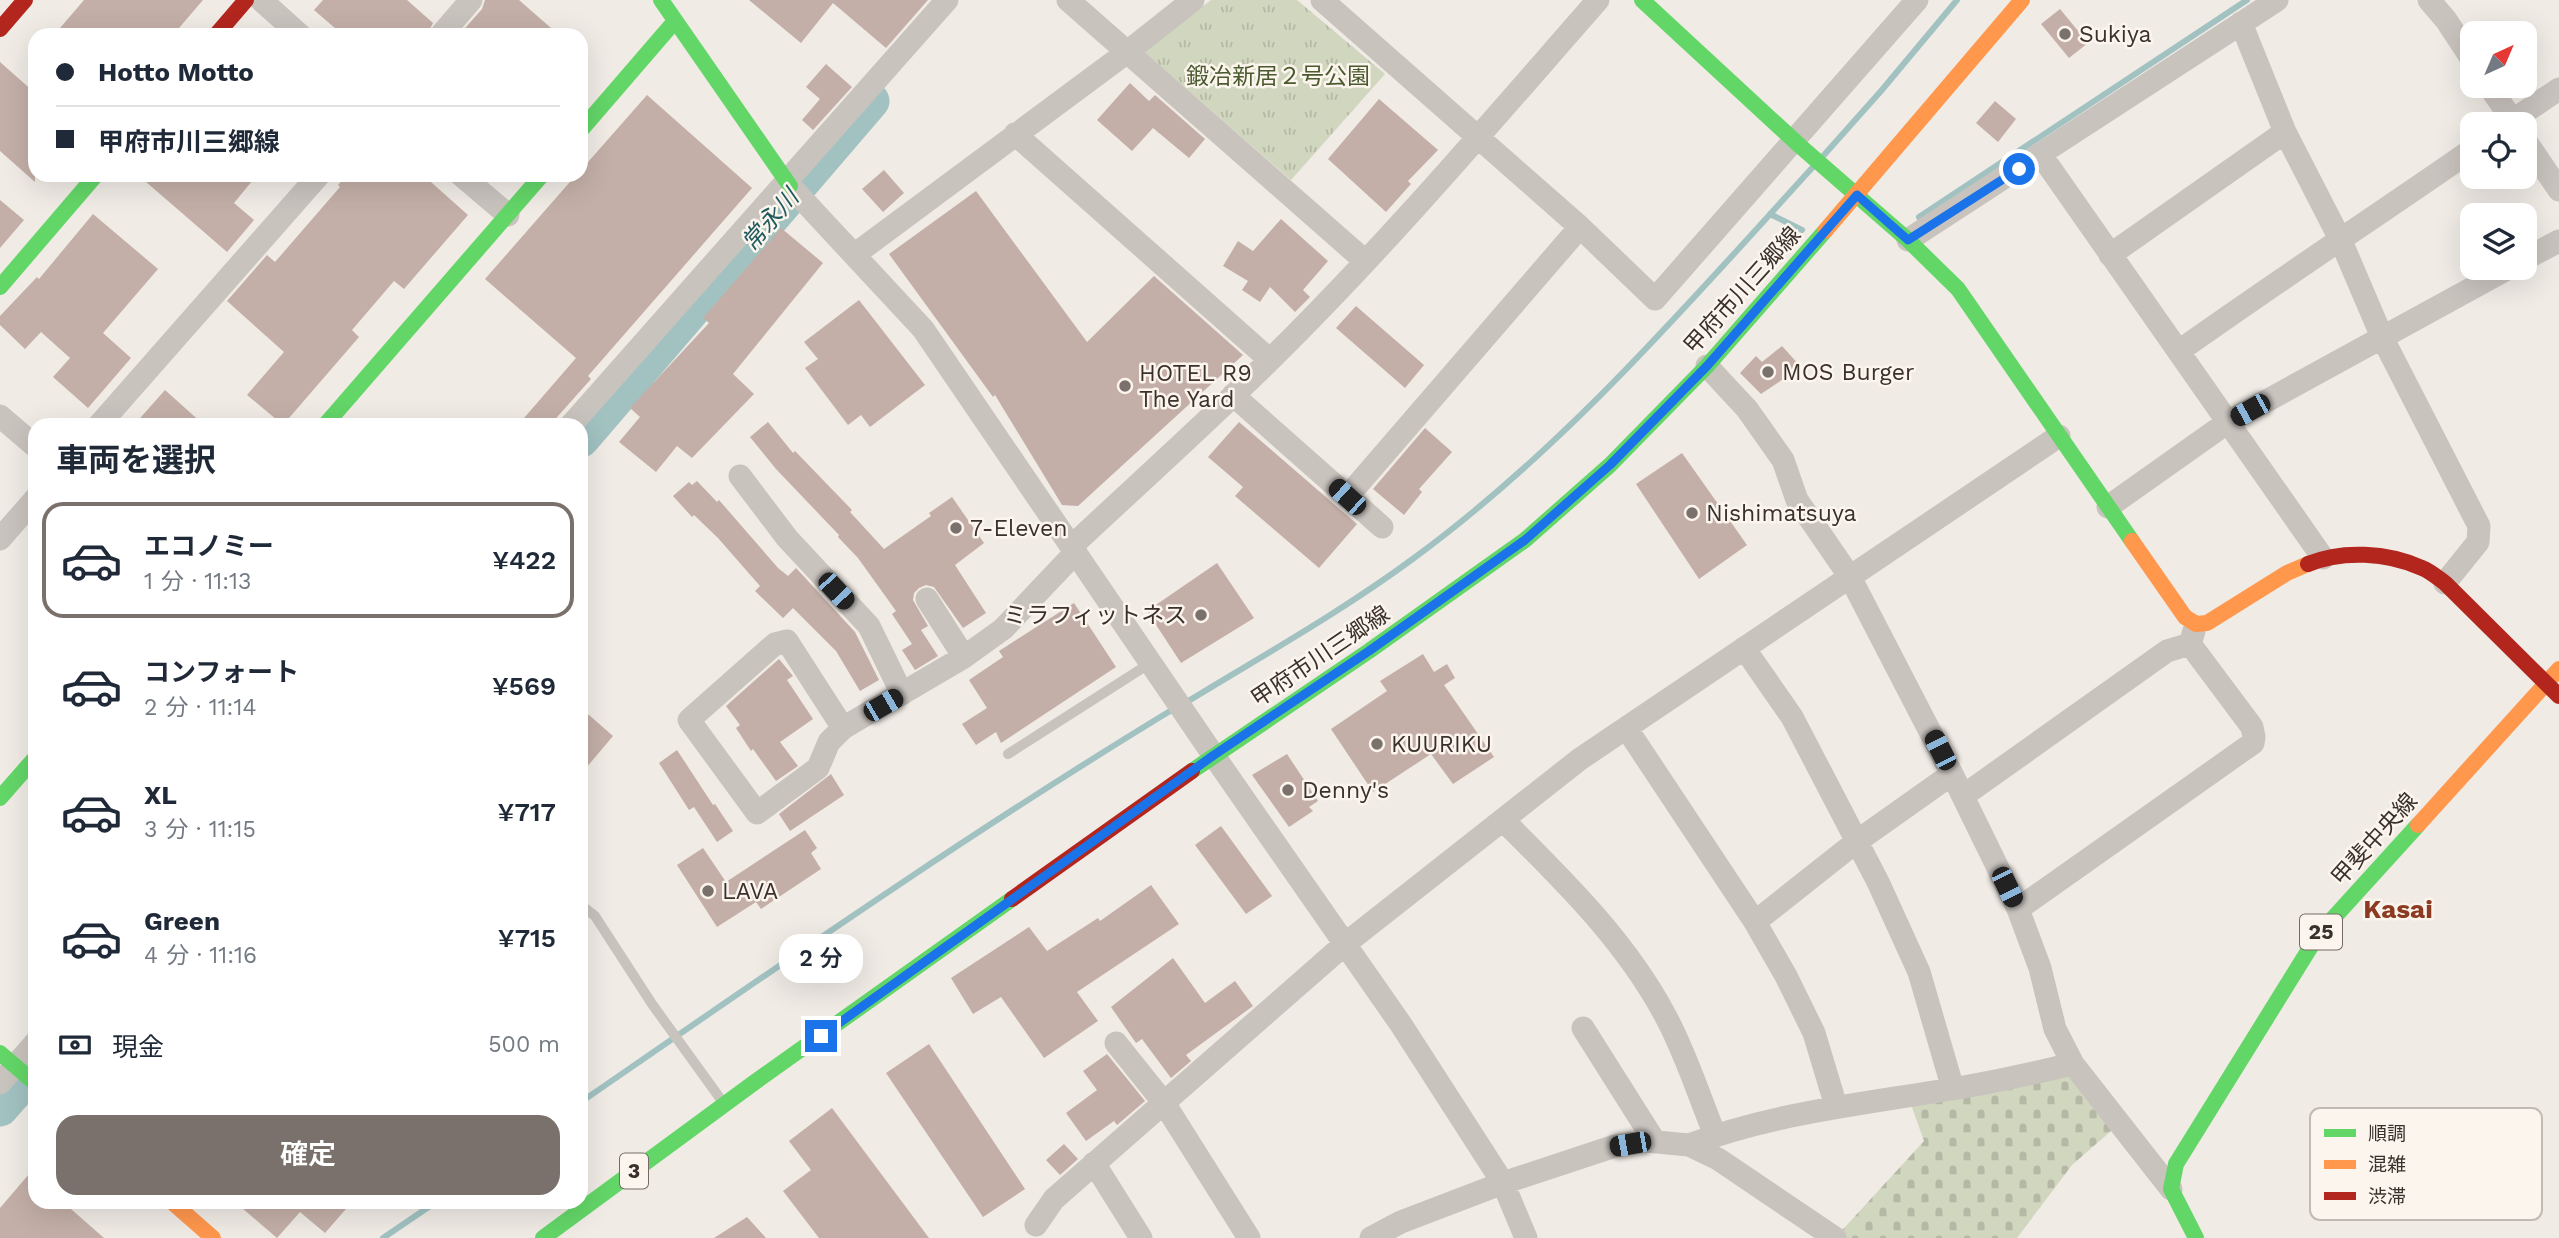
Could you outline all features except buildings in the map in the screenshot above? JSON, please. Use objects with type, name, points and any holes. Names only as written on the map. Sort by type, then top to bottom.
[{"type":"main road","points":[[0,29],[25,0]]},
{"type":"main road","points":[[222,28],[246,0]]},
{"type":"main road","points":[[661,0],[794,190]]},
{"type":"main road","points":[[1642,0],[1797,143],[1908,240],[1958,289],[2185,617],[2193,634],[2287,573],[2323,558],[2354,555],[2387,557],[2423,568],[2445,583],[2559,696]]},
{"type":"main road","name":"甲府市川三郷線","points":[[588,1205],[1214,755],[1369,651],[1525,540],[1610,465],[1707,366],[1857,195],[2022,0]]},
{"type":"main road","points":[[588,122],[675,21]]},
{"type":"main road","points":[[0,287],[90,182]]},
{"type":"main road","points":[[331,418],[536,182]]},
{"type":"main road","name":"甲斐中央線","points":[[2171,1189],[2181,1154],[2318,935],[2559,669]]},
{"type":"main road","points":[[0,798],[28,766]]},
{"type":"main road","points":[[5,1067],[28,1079]]},
{"type":"main road","points":[[2171,1189],[2196,1238]]},
{"type":"main road","points":[[180,1209],[214,1238]]},
{"type":"main road","name":"甲府市川三郷線","points":[[543,1238],[582,1209]]},
{"type":"street","points":[[261,0],[292,28]]},
{"type":"street","points":[[447,28],[471,0]]},
{"type":"street","points":[[578,418],[794,190],[947,0]]},
{"type":"street","points":[[1068,0],[1365,261]]},
{"type":"street","points":[[854,255],[1193,0]]},
{"type":"street","points":[[1322,0],[1580,226],[1655,299],[1797,143],[1910,2]]},
{"type":"street","points":[[843,728],[787,641],[775,644],[688,720],[757,813],[818,768],[829,742],[843,728],[964,657],[1003,629],[1074,549],[1270,360],[1365,261],[1598,0]]},
{"type":"street","points":[[1908,240],[2277,0]]},
{"type":"street","points":[[2442,4],[2460,37]]},
{"type":"street","points":[[2241,23],[2285,132],[2341,241],[2382,337],[2479,526],[2478,542],[2445,583]]},
{"type":"street","points":[[2532,112],[2559,89]]},
{"type":"street","points":[[2110,255],[2285,132]]},
{"type":"street","points":[[1015,134],[1270,360]]},
{"type":"street","points":[[2042,155],[2323,558]]},
{"type":"street","points":[[2179,351],[2308,259],[2341,241],[2460,158]]},
{"type":"street","points":[[2537,158],[2559,190]]},
{"type":"street","points":[[106,418],[313,182]]},
{"type":"street","points":[[469,182],[508,215]]},
{"type":"street","points":[[794,190],[923,330],[1402,1026],[1503,1183],[1526,1238]]},
{"type":"street","points":[[1347,497],[1580,226]]},
{"type":"street","points":[[2537,253],[2559,241]]},
{"type":"street","points":[[2108,507],[2228,422],[2488,280]]},
{"type":"street","points":[[1707,366],[1747,409],[1783,460],[1797,500],[1850,576],[2018,909],[2040,968],[2055,1030],[2073,1064],[2171,1189]]},
{"type":"street","points":[[1233,395],[1381,527]]},
{"type":"street","points":[[0,416],[28,440]]},
{"type":"street","points":[[1035,1225],[1054,1199],[1345,944],[1580,759],[2059,436]]},
{"type":"street","points":[[740,476],[787,538],[869,626],[902,694]]},
{"type":"street","points":[[0,539],[28,507]]},
{"type":"street","points":[[928,599],[964,657]]},
{"type":"street","points":[[1963,796],[2193,634],[2252,727],[2255,737],[2253,743],[2018,909]]},
{"type":"street","points":[[1744,648],[1792,718],[1878,882],[1919,972],[1952,1089]]},
{"type":"street","points":[[1627,729],[1755,922],[1814,1033],[1836,1106]]},
{"type":"street","points":[[1755,922],[1856,842],[1952,774]]},
{"type":"street","points":[[1503,820],[1570,887],[1621,947],[1666,1017],[1715,1135]]},
{"type":"street","points":[[1583,1028],[1655,1142]]},
{"type":"street","points":[[1116,1043],[1164,1103],[1250,1238]]},
{"type":"street","points":[[5,1067],[28,1048]]},
{"type":"street","points":[[1689,1145],[1715,1135],[1836,1106],[1952,1089],[2073,1064]]},
{"type":"street","points":[[1371,1238],[1401,1222],[1503,1183],[1615,1146],[1646,1141],[1689,1145],[1718,1159],[1835,1238]]},
{"type":"street","points":[[1094,1163],[1141,1238]]},
{"type":"lane","points":[[1008,754],[1153,663]]},
{"type":"lane","points":[[588,910],[595,916],[724,1105]]},
{"type":"green space","name":"鍛冶新居２号公園","points":[[1211,0],[1297,0],[1385,74],[1291,180],[1143,51]]},
{"type":"green space","points":[[2073,1064],[2119,1124],[2072,1165],[2017,1238],[1835,1238],[1924,1141],[1908,1096]]},
{"type":"waterway","points":[[1824,155],[1957,0]]},
{"type":"waterway","points":[[1919,217],[2247,0]]},
{"type":"waterway","name":"常永川","points":[[588,431],[871,101]]},
{"type":"waterway","points":[[1185,703],[1358,597],[1414,558],[1522,470],[1671,323],[1812,168]]},
{"type":"waterway","points":[[1770,214],[1802,230]]},
{"type":"waterway","points":[[588,1097],[950,851],[1175,708]]},
{"type":"waterway","name":"常永川","points":[[0,1108],[28,1076]]},
{"type":"waterway","points":[[383,1238],[426,1209]]},
{"type":"traffic: fast","points":[[661,0],[790,186]]},
{"type":"traffic: fast","points":[[1642,0],[1800,146],[1908,240],[1958,289],[2132,541]]},
{"type":"traffic: fast","points":[[588,122],[675,21]]},
{"type":"traffic: fast","points":[[0,287],[90,182]]},
{"type":"traffic: fast","points":[[331,418],[536,182]]},
{"type":"traffic: fast","points":[[1192,771],[1369,651],[1525,540],[1610,465],[1707,366],[1825,231]]},
{"type":"traffic: fast","points":[[0,798],[28,766]]},
{"type":"traffic: fast","points":[[2196,1238],[2171,1189],[2176,1164],[2318,935],[2418,825]]},
{"type":"traffic: fast","points":[[588,1205],[1012,899]]},
{"type":"traffic: fast","points":[[0,1053],[28,1077]]},
{"type":"traffic: fast","points":[[543,1238],[582,1209]]},
{"type":"traffic: slow","points":[[1825,231],[2022,0]]},
{"type":"traffic: slow","points":[[2132,541],[2185,617],[2196,624],[2207,623],[2287,573],[2308,564]]},
{"type":"traffic: slow","points":[[2418,825],[2559,669]]},
{"type":"traffic: slow","points":[[180,1209],[213,1238]]},
{"type":"traffic: jam","points":[[0,29],[25,0]]},
{"type":"traffic: jam","points":[[222,28],[246,0]]},
{"type":"traffic: jam","points":[[2308,564],[2335,556],[2365,555],[2394,559],[2425,569],[2445,583],[2559,696]]},
{"type":"traffic: jam","points":[[1012,899],[1192,771]]},
{"type":"place","name":"Sukiya","points":[[2065,34]]},
{"type":"place","name":"MOS Burger","points":[[1768,372]]},
{"type":"place","name":"HOTEL R9 The Yard","points":[[1125,386]]},
{"type":"place","name":"Nishimatsuya","points":[[1692,513]]},
{"type":"place","name":"7-Eleven","points":[[956,528]]},
{"type":"place","name":"ミラフィットネス","points":[[1201,615]]},
{"type":"place","name":"KUURIKU","points":[[1377,744]]},
{"type":"place","name":"Denny's","points":[[1288,790]]},
{"type":"place","name":"LAVA","points":[[708,891]]},
{"type":"district","name":"Kasai","points":[[2398,909]]},
{"type":"route","points":[[821,1036],[1214,755],[1369,651],[1525,540],[1610,465],[1707,366],[1857,195],[1908,240],[2019,169]]}]
